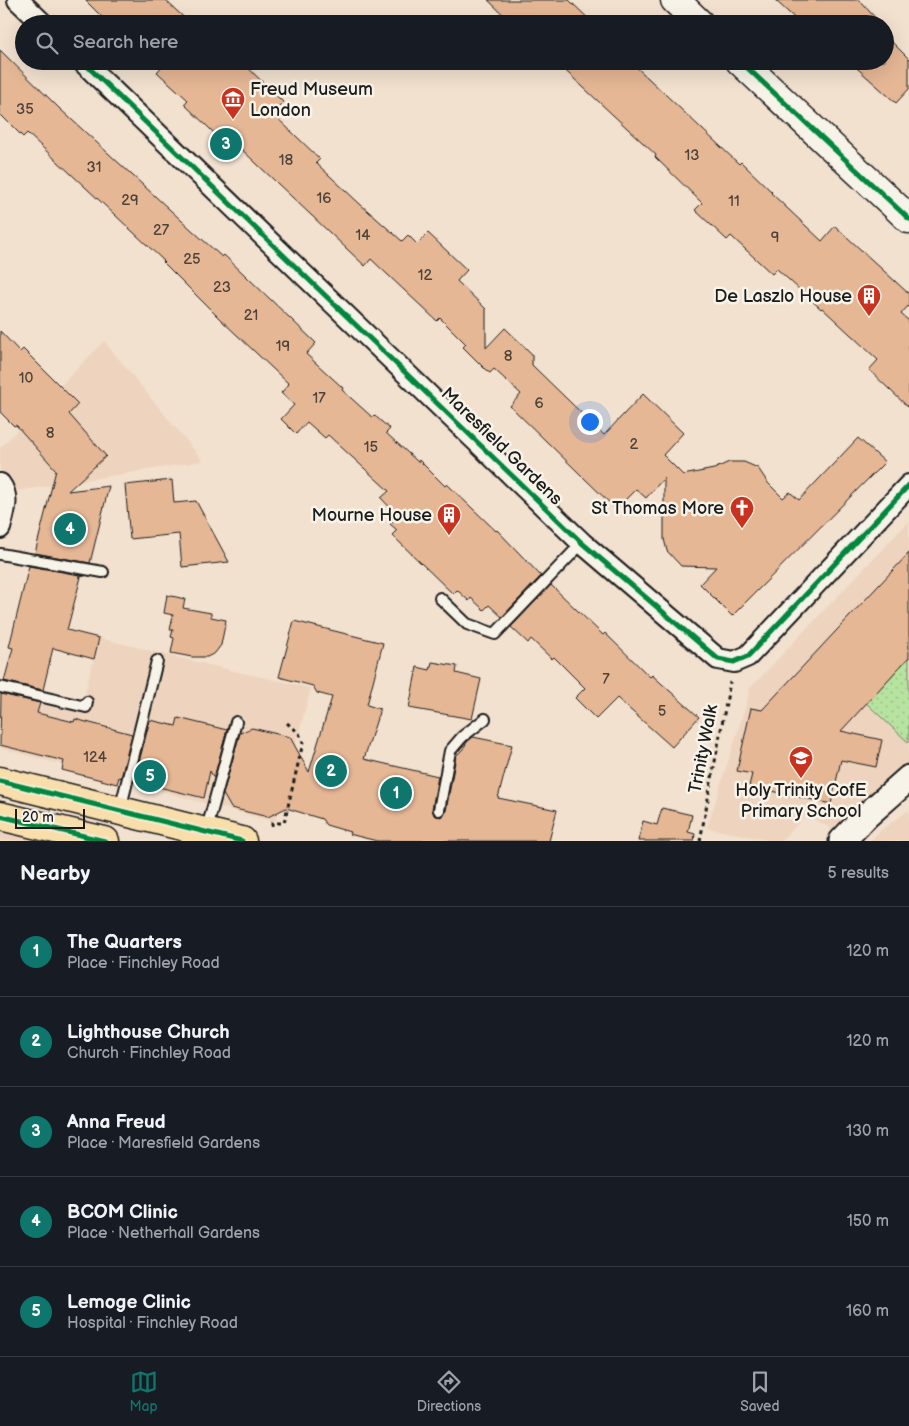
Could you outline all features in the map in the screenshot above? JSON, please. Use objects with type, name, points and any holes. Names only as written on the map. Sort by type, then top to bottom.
[{"type":"highway","points":[[0,781],[242,841]]},
{"type":"highway","points":[[0,816],[105,841]]},
{"type":"main road","points":[[675,0],[691,15]]},
{"type":"main road","points":[[750,70],[909,219]]},
{"type":"street","points":[[18,0],[34,15]]},
{"type":"street","name":"Maresfield Gardens","points":[[91,70],[582,542],[718,659],[734,662]]},
{"type":"street","points":[[0,484],[4,489],[6,504],[0,528]]},
{"type":"street","points":[[734,662],[748,656],[909,485]]},
{"type":"street","points":[[842,841],[866,816],[909,778]]},
{"type":"lane","points":[[440,598],[467,624],[495,634],[582,542]]},
{"type":"lane","points":[[0,554],[103,572]]},
{"type":"lane","points":[[119,811],[157,661]]},
{"type":"lane","points":[[0,687],[86,707],[87,702]]},
{"type":"lane","points":[[439,810],[450,751],[462,737],[485,719]]},
{"type":"lane","points":[[206,832],[236,722]]},
{"type":"path","points":[[272,826],[272,823],[284,823],[303,743],[299,733],[287,723]]},
{"type":"shaded area","points":[[104,341],[203,461],[18,491],[0,470],[0,448]]},
{"type":"shaded area","points":[[909,521],[909,767],[832,829],[806,815],[782,841],[772,841],[707,828],[750,688]]},
{"type":"shaded area","points":[[99,638],[311,688],[275,822],[0,748],[0,683],[83,701]]},
{"type":"shaded area","points":[[909,810],[909,841],[870,841],[880,831]]},
{"type":"shaded area","points":[[0,824],[67,841],[0,841]]},
{"type":"green space","points":[[909,657],[909,743],[866,703]]},
{"type":"building","points":[[85,0],[165,0],[181,15],[100,15]]},
{"type":"building","points":[[488,0],[569,0],[585,15],[504,15]]},
{"type":"building","points":[[775,0],[859,0],[873,15],[791,15]]},
{"type":"building","points":[[894,44],[909,59],[909,89],[896,103],[859,70],[894,70]]},
{"type":"building","points":[[0,50],[15,65],[15,70],[20,70],[193,231],[222,257],[224,255],[316,343],[306,354],[372,417],[374,415],[390,429],[386,433],[418,462],[419,460],[445,486],[447,484],[497,530],[541,576],[502,617],[489,605],[484,610],[471,598],[469,601],[457,590],[453,594],[392,535],[397,530],[390,524],[398,516],[381,498],[389,491],[328,435],[325,438],[307,422],[296,434],[281,419],[294,405],[281,393],[289,384],[99,200],[27,133],[23,137],[0,114]]},
{"type":"building","points":[[159,70],[250,70],[283,102],[272,113],[320,159],[316,163],[360,204],[402,241],[408,235],[417,244],[428,233],[467,270],[457,281],[486,309],[486,348],[505,328],[532,354],[532,365],[604,435],[643,394],[683,433],[663,455],[683,475],[714,469],[729,462],[744,462],[758,468],[768,483],[783,498],[790,492],[799,500],[858,438],[885,462],[732,616],[700,584],[716,567],[681,566],[667,551],[664,539],[664,478],[646,498],[636,489],[616,509],[510,406],[521,394],[494,369],[490,373],[487,371],[463,347],[466,344],[440,318],[437,321],[371,259],[365,266],[239,147],[234,152],[184,104],[188,100],[157,72]]},
{"type":"building","points":[[565,70],[640,70],[739,164],[741,162],[822,241],[835,226],[909,294],[909,305],[901,314],[909,321],[909,408],[869,370],[878,360],[777,269],[772,274],[731,236],[727,240],[695,210],[702,203],[655,157],[656,155]]},
{"type":"building","points":[[0,331],[20,352],[23,349],[78,404],[69,414],[106,456],[68,491],[109,486],[90,563],[35,553],[56,470],[16,425],[14,426],[0,412]]},
{"type":"building","points":[[172,480],[174,503],[196,501],[229,562],[182,567],[179,534],[130,539],[125,485]]},
{"type":"building","points":[[909,553],[909,657],[841,731],[882,740],[876,767],[841,760],[831,804],[749,786],[752,774],[737,771],[751,708],[762,710]]},
{"type":"building","points":[[29,566],[85,576],[79,577],[81,577],[67,630],[99,638],[94,659],[53,648],[43,690],[4,681],[13,648],[9,647]]},
{"type":"building","points":[[551,585],[603,635],[605,633],[650,677],[652,675],[699,717],[672,747],[617,698],[596,719],[575,698],[585,688],[554,657],[552,659],[531,639],[528,643],[511,627]]},
{"type":"building","points":[[167,595],[185,599],[183,608],[211,613],[211,617],[226,620],[221,645],[215,653],[207,657],[192,657],[171,653],[174,638],[171,637],[173,630],[170,630],[173,615],[164,613]]},
{"type":"building","points":[[294,621],[383,643],[367,705],[380,709],[364,759],[438,776],[432,809],[434,815],[441,817],[446,811],[456,756],[467,742],[473,737],[512,745],[498,798],[557,810],[549,841],[377,841],[349,834],[350,832],[326,825],[322,819],[286,808],[268,817],[231,808],[223,794],[240,733],[252,728],[290,737],[309,772],[332,697],[317,693],[313,686],[279,677]]},
{"type":"building","points":[[432,662],[457,666],[456,673],[481,679],[472,719],[409,708],[417,667],[430,670]]},
{"type":"building","points":[[1,694],[40,703],[37,713],[74,722],[75,719],[132,734],[121,778],[119,777],[117,784],[62,770],[64,761],[0,745]]},
{"type":"building","points":[[178,718],[227,730],[214,778],[210,771],[204,798],[134,781],[150,720],[176,726]]},
{"type":"building","points":[[662,808],[692,815],[688,832],[695,834],[694,841],[638,841],[643,821],[657,825]]},
{"type":"cycle path","points":[[91,70],[582,543],[718,659],[734,662],[748,656],[909,485]]},
{"type":"cycle path","points":[[750,70],[909,219]]},
{"type":"cycle path","points":[[0,781],[242,841]]},
{"type":"cycle path","points":[[0,816],[105,841]]},
{"type":"place","name":"Freud Museum London","points":[[233,120]]},
{"type":"place","name":"Anna Freud","points":[[226,144]]},
{"type":"place","name":"De Laszlo House","points":[[869,317]]},
{"type":"place","name":"BCOM Clinic","points":[[70,529]]},
{"type":"place","name":"St Thomas More","points":[[742,529]]},
{"type":"place","name":"Mourne House","points":[[449,536]]},
{"type":"place","name":"Lighthouse Church","points":[[331,771]]},
{"type":"place","name":"Lemoge Clinic","points":[[150,776]]},
{"type":"place","name":"Holy Trinity CofE Primary School","points":[[801,779]]},
{"type":"place","name":"The Quarters","points":[[396,793]]}]
